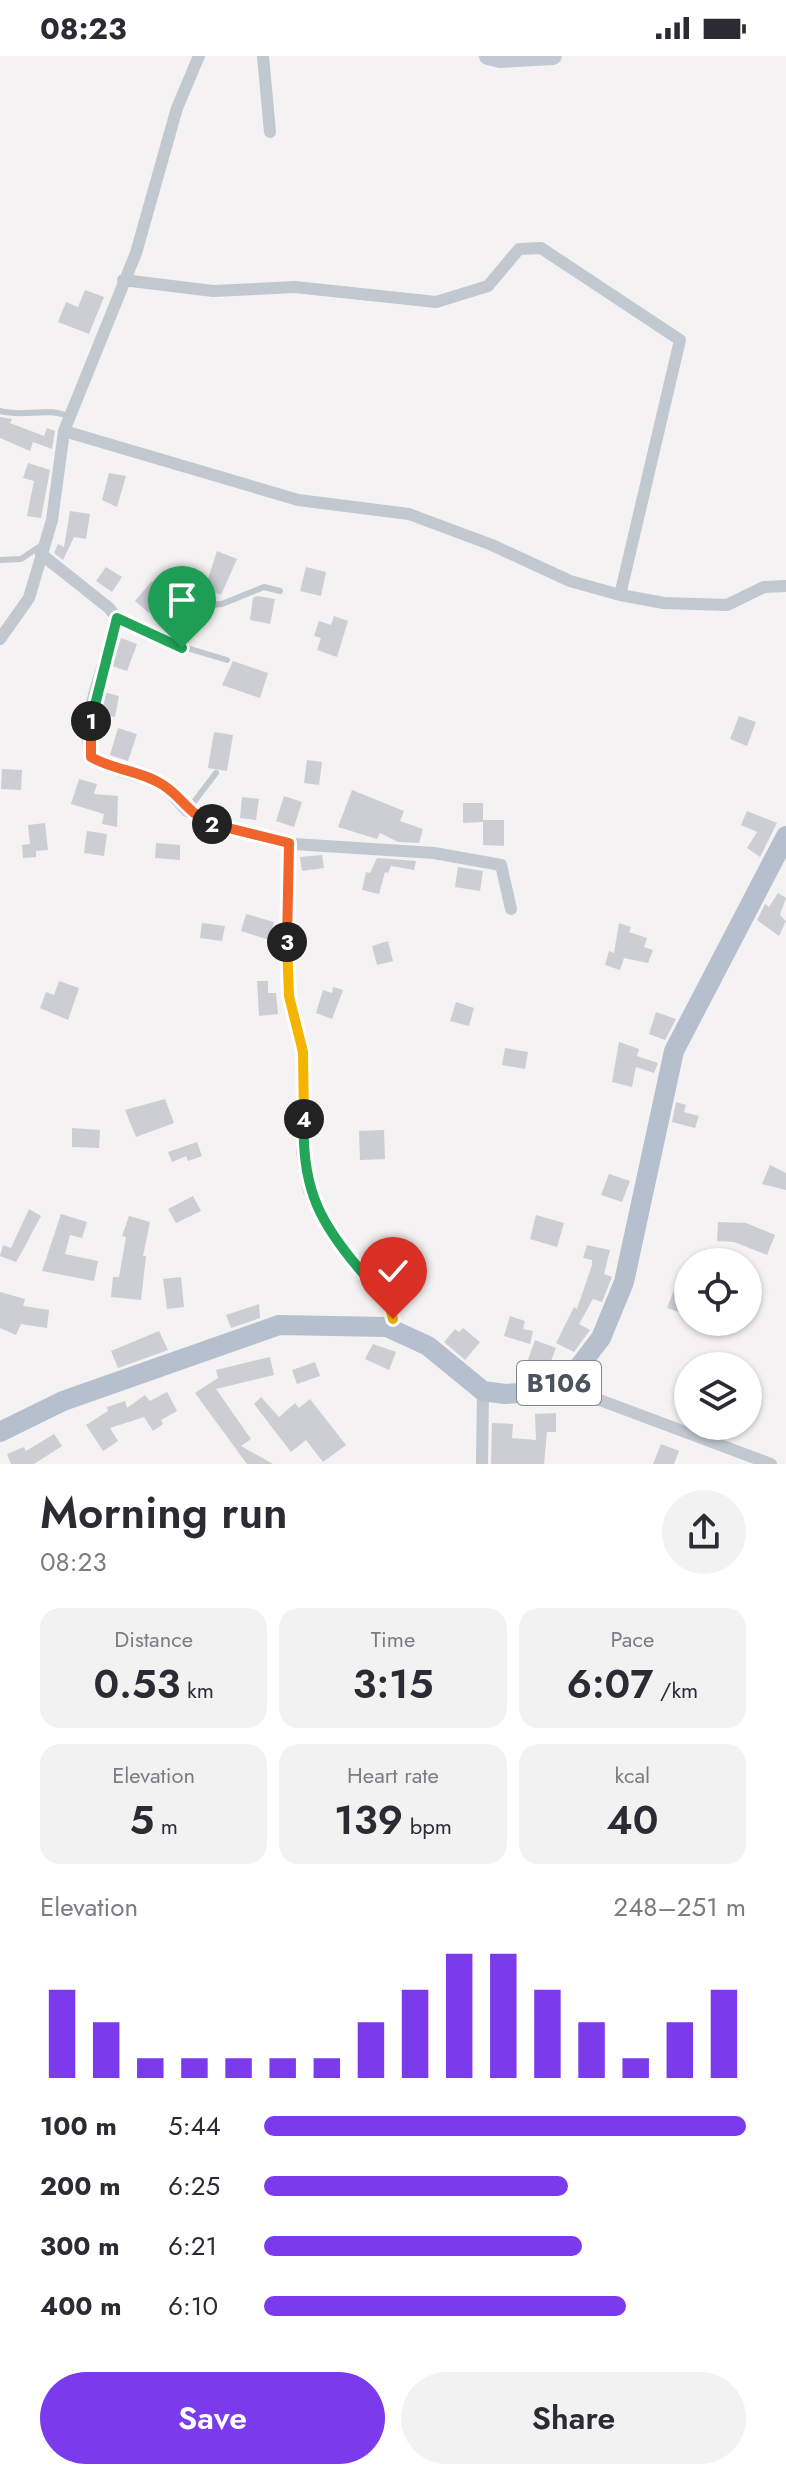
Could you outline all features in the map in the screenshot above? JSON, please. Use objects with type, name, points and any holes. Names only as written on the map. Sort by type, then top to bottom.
[{"type":"main road","name":"B106","points":[[0,1432],[63,1401],[279,1325],[337,1324],[391,1329],[428,1346],[483,1391],[537,1392],[571,1377],[601,1338],[624,1282],[674,1051],[786,836]]},
{"type":"street","points":[[0,639],[29,598],[43,548],[64,431],[136,253],[177,108],[199,56]]},
{"type":"street","points":[[263,56],[270,132]]},
{"type":"street","points":[[488,56],[500,59],[553,56]]},
{"type":"street","points":[[123,280],[213,291],[295,287],[436,302],[488,286],[519,249],[541,248],[680,340],[620,595]]},
{"type":"street","points":[[64,431],[298,500],[409,514],[492,545],[570,581],[620,595],[664,603],[727,605],[764,587],[786,586]]},
{"type":"street","points":[[43,548],[117,618],[96,689],[89,752],[102,764],[161,783],[187,811],[225,829],[289,843],[434,853],[501,865],[511,909]]},
{"type":"street","points":[[289,843],[286,895],[289,996],[303,1052],[302,1152],[309,1191],[329,1228],[390,1307],[391,1329]]},
{"type":"street","points":[[571,1377],[589,1396],[771,1464]]},
{"type":"street","points":[[482,1464],[483,1391]]},
{"type":"lane","points":[[0,411],[25,415],[51,410],[70,417]]},
{"type":"lane","points":[[0,560],[21,559],[43,548]]},
{"type":"lane","points":[[168,643],[181,608],[222,604],[264,587],[280,591]]},
{"type":"lane","points":[[117,618],[168,643],[227,660]]},
{"type":"lane","points":[[187,811],[216,773]]},
{"type":"building","points":[[85,290],[104,297],[89,334],[58,322],[66,302],[78,307]]},
{"type":"building","points":[[0,417],[12,419],[10,423],[44,436],[47,428],[55,431],[52,449],[33,442],[30,451],[0,438]]},
{"type":"building","points":[[28,463],[50,470],[41,518],[27,516],[34,481],[23,478]]},
{"type":"building","points":[[109,473],[126,476],[117,507],[102,500]]},
{"type":"building","points":[[70,511],[90,514],[86,539],[74,537],[63,560],[54,553],[58,544],[64,547]]},
{"type":"building","points":[[217,551],[237,559],[221,595],[205,588]]},
{"type":"building","points":[[106,567],[122,577],[112,592],[96,581]]},
{"type":"building","points":[[306,567],[326,572],[321,596],[300,591]]},
{"type":"building","points":[[152,581],[166,593],[149,613],[135,601]]},
{"type":"building","points":[[253,598],[275,599],[270,624],[250,620]]},
{"type":"building","points":[[334,616],[348,621],[337,657],[317,650],[321,638],[314,636],[319,621],[331,625]]},
{"type":"building","points":[[121,638],[137,644],[127,671],[112,666]]},
{"type":"building","points":[[233,661],[268,673],[260,698],[222,685]]},
{"type":"building","points":[[104,692],[119,696],[115,717],[99,714]]},
{"type":"building","points":[[739,716],[756,722],[747,746],[730,739]]},
{"type":"building","points":[[118,728],[137,734],[128,761],[110,755]]},
{"type":"building","points":[[214,732],[233,735],[227,771],[208,768]]},
{"type":"building","points":[[307,760],[322,762],[319,785],[304,783]]},
{"type":"building","points":[[2,769],[22,770],[21,790],[1,789]]},
{"type":"building","points":[[79,779],[97,784],[94,794],[118,796],[117,827],[102,824],[104,814],[71,804]]},
{"type":"building","points":[[352,790],[404,811],[400,821],[423,829],[419,843],[398,842],[380,833],[377,839],[338,827]]},
{"type":"building","points":[[284,796],[302,802],[294,827],[276,821]]},
{"type":"building","points":[[242,797],[259,799],[256,820],[240,818]]},
{"type":"building","points":[[463,803],[483,803],[483,820],[504,820],[504,846],[483,845],[483,822],[463,823]]},
{"type":"building","points":[[747,811],[777,823],[760,857],[747,848],[757,832],[741,825]]},
{"type":"building","points":[[45,823],[48,850],[36,851],[36,857],[23,858],[22,845],[30,844],[28,825]]},
{"type":"building","points":[[87,831],[107,834],[104,856],[84,853]]},
{"type":"building","points":[[156,843],[180,845],[180,860],[155,858]]},
{"type":"building","points":[[322,855],[324,868],[302,871],[300,857]]},
{"type":"building","points":[[377,858],[416,861],[414,870],[391,866],[388,873],[385,872],[379,894],[362,890],[366,872],[370,873]]},
{"type":"building","points":[[458,867],[483,871],[480,891],[455,887]]},
{"type":"building","points":[[778,893],[786,898],[780,915],[786,921],[779,936],[757,920],[765,904],[769,907]]},
{"type":"building","points":[[246,914],[274,922],[269,940],[241,931]]},
{"type":"building","points":[[202,923],[225,926],[222,941],[200,938]]},
{"type":"building","points":[[619,923],[631,927],[629,932],[647,938],[644,947],[653,950],[648,963],[624,958],[620,970],[605,965],[609,951],[614,953]]},
{"type":"building","points":[[388,941],[393,961],[377,965],[372,946]]},
{"type":"building","points":[[59,981],[79,988],[68,1020],[40,1008],[46,992],[54,995]]},
{"type":"building","points":[[257,981],[268,981],[268,993],[276,993],[278,1014],[259,1016]]},
{"type":"building","points":[[333,987],[343,990],[332,1019],[316,1013],[323,990],[332,993]]},
{"type":"building","points":[[456,1002],[474,1008],[469,1026],[450,1021]]},
{"type":"building","points":[[656,1012],[676,1019],[665,1040],[649,1034]]},
{"type":"building","points":[[619,1042],[639,1049],[637,1056],[658,1063],[654,1073],[636,1067],[632,1087],[612,1082]]},
{"type":"building","points":[[505,1048],[528,1052],[525,1069],[502,1065]]},
{"type":"building","points":[[165,1099],[174,1123],[136,1137],[125,1110]]},
{"type":"building","points":[[676,1102],[686,1105],[684,1112],[699,1116],[695,1128],[672,1122]]},
{"type":"building","points":[[72,1128],[100,1130],[99,1148],[72,1147]]},
{"type":"building","points":[[384,1130],[385,1159],[360,1160],[359,1131]]},
{"type":"building","points":[[197,1142],[202,1156],[188,1161],[186,1156],[172,1162],[168,1152]]},
{"type":"building","points":[[770,1165],[786,1173],[786,1190],[762,1184]]},
{"type":"building","points":[[609,1174],[630,1181],[622,1202],[601,1195]]},
{"type":"building","points":[[193,1196],[201,1211],[176,1223],[168,1209]]},
{"type":"building","points":[[29,1209],[41,1216],[16,1262],[0,1256],[3,1245],[11,1248]]},
{"type":"building","points":[[61,1214],[87,1222],[82,1238],[70,1235],[65,1254],[98,1261],[94,1281],[42,1271]]},
{"type":"building","points":[[536,1215],[564,1223],[557,1247],[530,1239]]},
{"type":"building","points":[[129,1216],[150,1222],[143,1256],[146,1256],[141,1300],[111,1297],[113,1277],[119,1277],[126,1237],[122,1236]]},
{"type":"building","points":[[718,1222],[746,1223],[775,1235],[767,1255],[762,1253],[762,1248],[717,1241]]},
{"type":"building","points":[[587,1245],[610,1250],[604,1274],[612,1277],[602,1302],[593,1299],[579,1324],[590,1330],[574,1352],[556,1343],[574,1307],[577,1309],[592,1265],[592,1260],[583,1258]]},
{"type":"building","points":[[181,1277],[184,1307],[167,1309],[163,1279]]},
{"type":"building","points":[[674,1290],[674,1310],[667,1308]]},
{"type":"building","points":[[0,1292],[25,1299],[23,1306],[49,1310],[47,1328],[21,1324],[16,1335],[0,1328]]},
{"type":"building","points":[[259,1304],[260,1318],[231,1328],[226,1315]]},
{"type":"building","points":[[510,1316],[525,1321],[523,1329],[533,1331],[530,1344],[504,1336]]},
{"type":"building","points":[[463,1328],[480,1342],[465,1360],[444,1342],[455,1329],[459,1332]]},
{"type":"building","points":[[159,1331],[168,1350],[118,1368],[111,1351]]},
{"type":"building","points":[[535,1340],[556,1348],[546,1374],[536,1378],[523,1374]]},
{"type":"building","points":[[373,1344],[396,1352],[389,1370],[365,1359]]},
{"type":"building","points":[[270,1357],[274,1375],[216,1389],[251,1439],[241,1446],[273,1464],[247,1464],[195,1393],[218,1378],[216,1370]]},
{"type":"building","points":[[315,1362],[320,1376],[297,1384],[292,1370]]},
{"type":"building","points":[[167,1392],[177,1411],[161,1420],[163,1424],[153,1431],[144,1417],[110,1428],[118,1441],[103,1451],[86,1425],[108,1411],[107,1407],[125,1401],[127,1408],[145,1395],[150,1401]]},
{"type":"building","points":[[261,1397],[279,1417],[295,1403],[299,1408],[310,1399],[346,1445],[323,1462],[306,1440],[291,1452],[254,1404]]},
{"type":"building","points":[[556,1413],[556,1432],[547,1432],[544,1464],[491,1464],[492,1423],[513,1424],[512,1438],[536,1440],[535,1414]]},
{"type":"building","points":[[54,1434],[62,1446],[34,1464],[11,1464],[7,1454],[24,1447],[26,1451]]},
{"type":"building","points":[[661,1444],[679,1451],[674,1464],[653,1464]]},
{"type":"route","points":[[182,648],[117,618],[96,689],[89,752],[102,764],[161,783],[187,811],[199,819],[225,829],[289,843],[290,872],[286,895],[289,996],[303,1052],[302,1152],[309,1191],[329,1228],[390,1307],[393,1319]]}]
